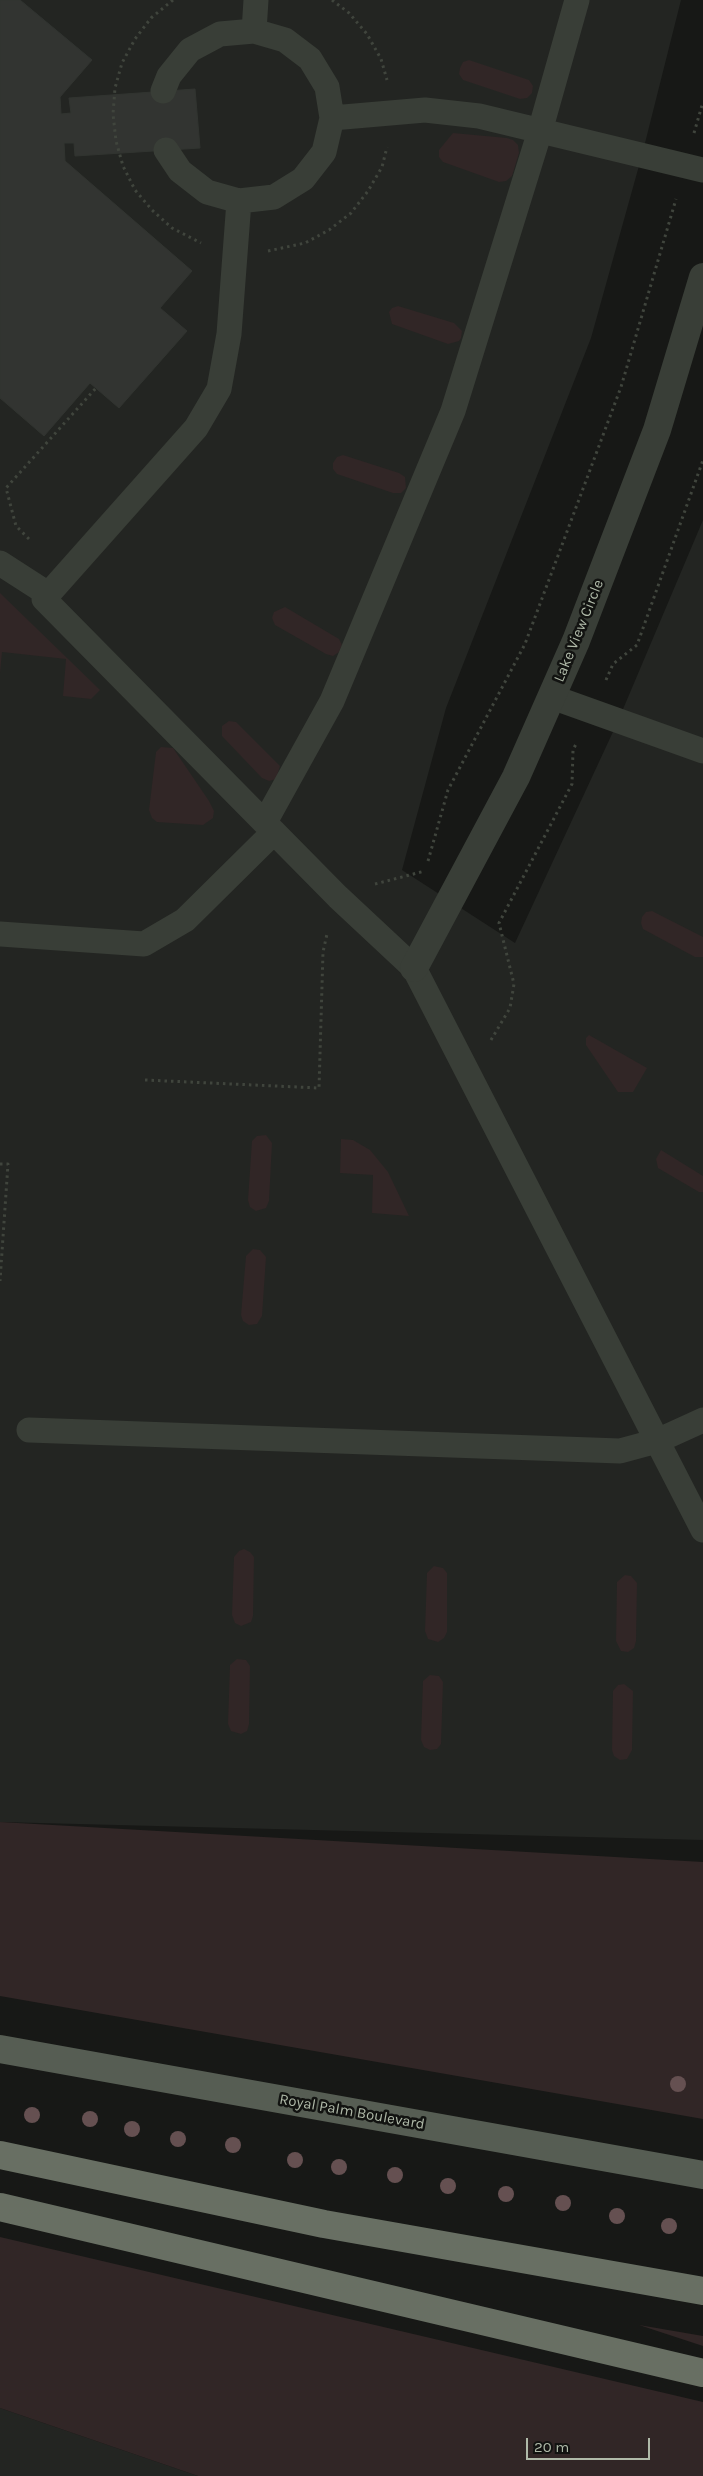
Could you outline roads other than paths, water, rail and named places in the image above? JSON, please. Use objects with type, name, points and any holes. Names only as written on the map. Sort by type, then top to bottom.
[{"type":"highway","points":[[0,2155],[324,2224],[703,2291]]},
{"type":"highway","points":[[0,2207],[703,2373]]},
{"type":"main road","name":"Royal Palm Boulevard","points":[[0,2049],[703,2175]]},
{"type":"street","name":"Lake View Circle","points":[[414,968],[516,777],[552,697],[656,430],[703,277]]},
{"type":"lane","points":[[254,31],[256,0]]},
{"type":"lane","points":[[0,934],[144,944],[185,920],[269,827],[332,701],[453,411],[540,131],[577,0]]},
{"type":"lane","points":[[163,91],[169,76],[190,50],[220,34],[254,31],[285,40],[310,59],[327,87],[332,118],[324,152],[303,179],[274,197],[239,201],[207,192],[180,172],[166,150]]},
{"type":"lane","points":[[332,118],[425,110],[479,116],[694,168]]},
{"type":"lane","points":[[239,201],[229,334],[219,389],[196,428],[44,599],[345,903],[414,968],[703,1530]]},
{"type":"lane","points":[[0,563],[48,594]]},
{"type":"lane","points":[[552,697],[703,751]]},
{"type":"lane","points":[[30,1430],[620,1451],[657,1441],[703,1420]]}]
